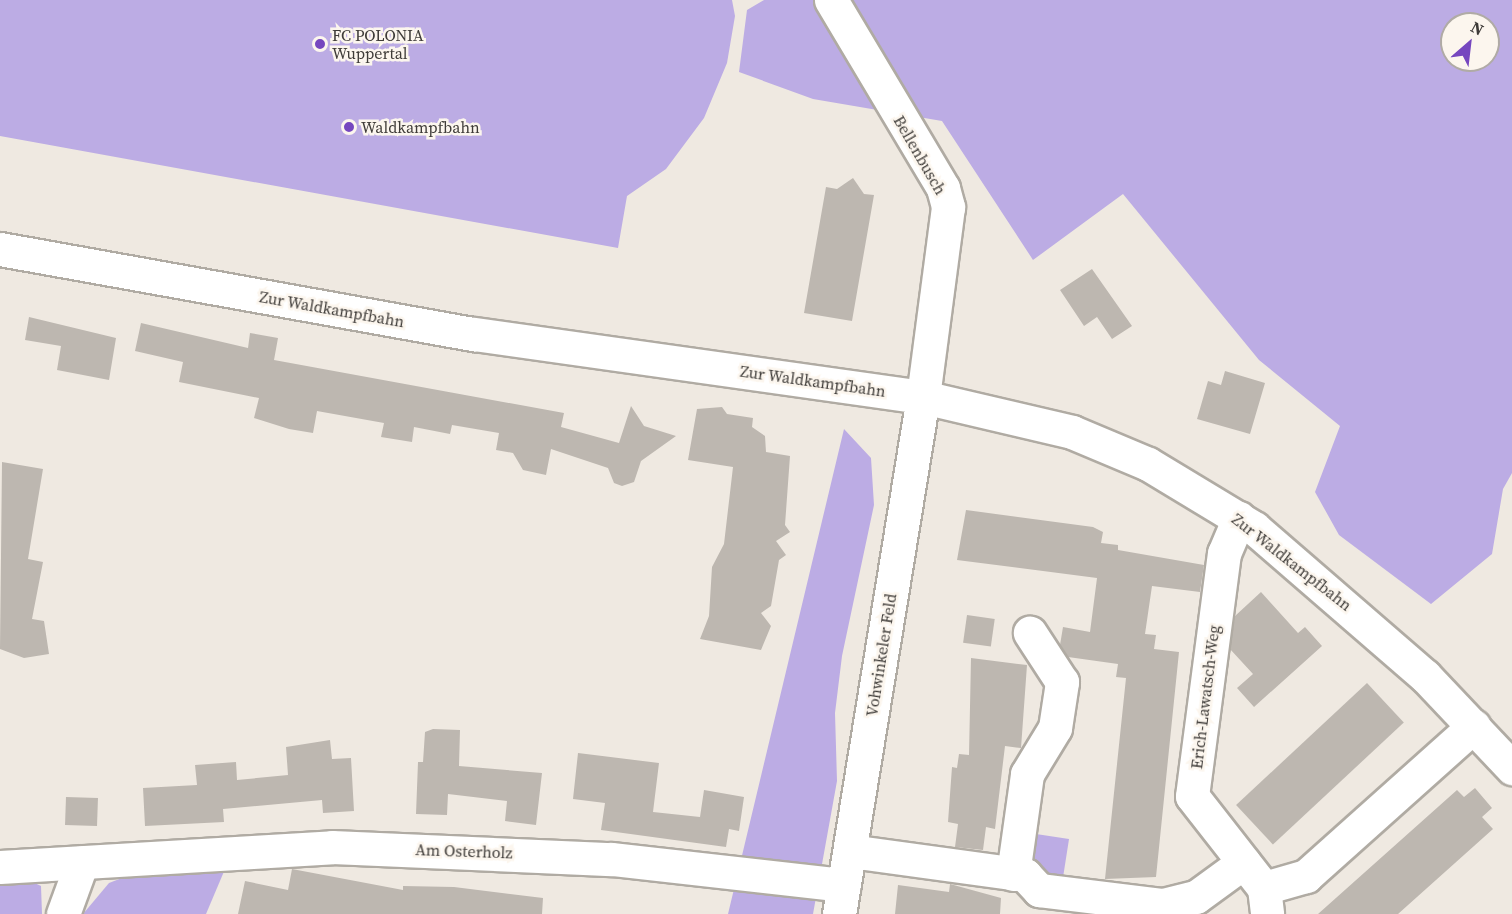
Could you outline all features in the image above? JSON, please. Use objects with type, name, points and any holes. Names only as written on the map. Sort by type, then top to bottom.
[{"type":"street","name":"Bellenbusch","points":[[831,0],[946,198],[923,397]]},
{"type":"street","name":"Zur Waldkampfbahn","points":[[0,249],[474,334],[923,397],[1072,432],[1148,464],[1239,518],[1356,612],[1474,726],[1512,768]]},
{"type":"street","name":"Vohwinkeler Feld","points":[[842,899],[923,397]]},
{"type":"street","name":"Erich-Lawatsch-Weg","points":[[1239,518],[1224,553],[1192,796],[1244,862],[1266,901],[1306,876],[1474,726]]},
{"type":"street","points":[[1013,874],[1027,774],[1054,728],[1062,682],[1030,633]]},
{"type":"street","name":"Am Osterholz","points":[[0,867],[332,847],[468,850],[612,859],[842,899]]},
{"type":"street","points":[[850,851],[1025,875],[1039,890],[1178,905],[1244,862]]},
{"type":"street","points":[[63,914],[82,862]]},
{"type":"shaded area","name":"Waldkampfbahn","points":[[0,0],[732,0],[735,16],[727,63],[704,118],[666,169],[627,196],[618,248],[0,136]]},
{"type":"shaded area","points":[[764,0],[1512,0],[1512,473],[1503,489],[1492,554],[1431,604],[1339,535],[1315,492],[1340,426],[1259,360],[1123,194],[1033,260],[942,121],[813,99],[739,72],[747,10]]},
{"type":"shaded area","points":[[844,429],[871,458],[874,505],[842,656],[835,713],[837,781],[813,914],[728,914]]},
{"type":"shaded area","points":[[1036,834],[1069,839],[1062,884],[1046,882],[1032,864]]},
{"type":"shaded area","points":[[228,862],[206,914],[83,914],[109,883],[148,868]]},
{"type":"shaded area","points":[[24,878],[41,886],[42,914],[0,914],[0,879]]},
{"type":"building","points":[[853,178],[864,194],[874,195],[852,321],[804,313],[826,187],[837,189]]},
{"type":"building","points":[[1092,269],[1132,326],[1112,339],[1097,317],[1084,326],[1060,290]]},
{"type":"building","points":[[29,317],[116,338],[109,380],[57,370],[61,346],[25,340]]},
{"type":"building","points":[[141,323],[248,348],[250,333],[278,338],[274,360],[564,413],[561,427],[619,443],[631,406],[644,426],[676,436],[641,461],[634,482],[622,486],[614,483],[608,468],[551,449],[546,475],[523,470],[513,453],[496,450],[499,433],[452,425],[450,434],[414,427],[412,442],[381,437],[384,423],[317,411],[313,433],[289,429],[254,418],[259,398],[179,382],[183,362],[135,351]]},
{"type":"building","points":[[1225,371],[1265,383],[1250,434],[1197,419],[1208,381],[1221,385]]},
{"type":"building","points":[[722,407],[727,414],[753,418],[752,427],[765,436],[766,452],[790,456],[785,525],[790,532],[776,541],[786,555],[779,560],[771,606],[761,613],[771,626],[761,650],[700,639],[709,616],[712,567],[724,544],[733,467],[688,460],[697,409]]},
{"type":"building","points":[[2,462],[43,469],[28,559],[43,562],[32,619],[44,621],[49,654],[24,658],[0,649]]},
{"type":"building","points":[[966,510],[1093,527],[1103,532],[1101,543],[1118,545],[1118,550],[1204,565],[1200,592],[1152,586],[1145,634],[1156,635],[1154,649],[1179,652],[1156,877],[1105,879],[1126,678],[1116,677],[1118,664],[1068,657],[1060,645],[1063,627],[1090,632],[1097,578],[957,560]]},
{"type":"building","points":[[1261,592],[1298,633],[1305,627],[1322,646],[1254,707],[1237,688],[1253,674],[1230,649],[1235,616]]},
{"type":"building","points":[[967,615],[995,619],[991,647],[963,643]]},
{"type":"building","points":[[971,658],[1027,665],[1021,748],[1005,746],[995,829],[986,827],[983,850],[955,847],[958,824],[948,822],[952,767],[957,768],[959,754],[969,755]]},
{"type":"building","points":[[1367,683],[1404,722],[1273,845],[1236,805]]},
{"type":"building","points":[[433,729],[460,730],[459,766],[542,773],[536,825],[505,821],[507,801],[448,794],[447,815],[416,814],[418,762],[423,762],[425,732]]},
{"type":"building","points":[[330,740],[332,759],[351,758],[354,811],[323,813],[322,800],[223,809],[224,822],[145,826],[143,788],[197,785],[195,765],[236,762],[237,780],[288,775],[286,747]]},
{"type":"building","points":[[578,753],[659,763],[653,812],[700,817],[704,790],[744,797],[739,831],[729,829],[726,847],[601,830],[605,803],[573,799]]},
{"type":"building","points":[[1475,788],[1492,808],[1482,817],[1493,829],[1398,914],[1318,914],[1457,790],[1464,797]]},
{"type":"building","points":[[66,797],[98,798],[97,826],[65,825]]},
{"type":"building","points":[[292,869],[403,890],[403,886],[454,887],[543,898],[542,914],[238,914],[245,881],[288,890]]},
{"type":"building","points":[[950,884],[1001,898],[1000,914],[895,914],[898,885],[949,892]]},
{"type":"place","name":"FC POLONIA Wuppertal","points":[[320,44]]},
{"type":"place","name":"Waldkampfbahn","points":[[349,127]]}]
